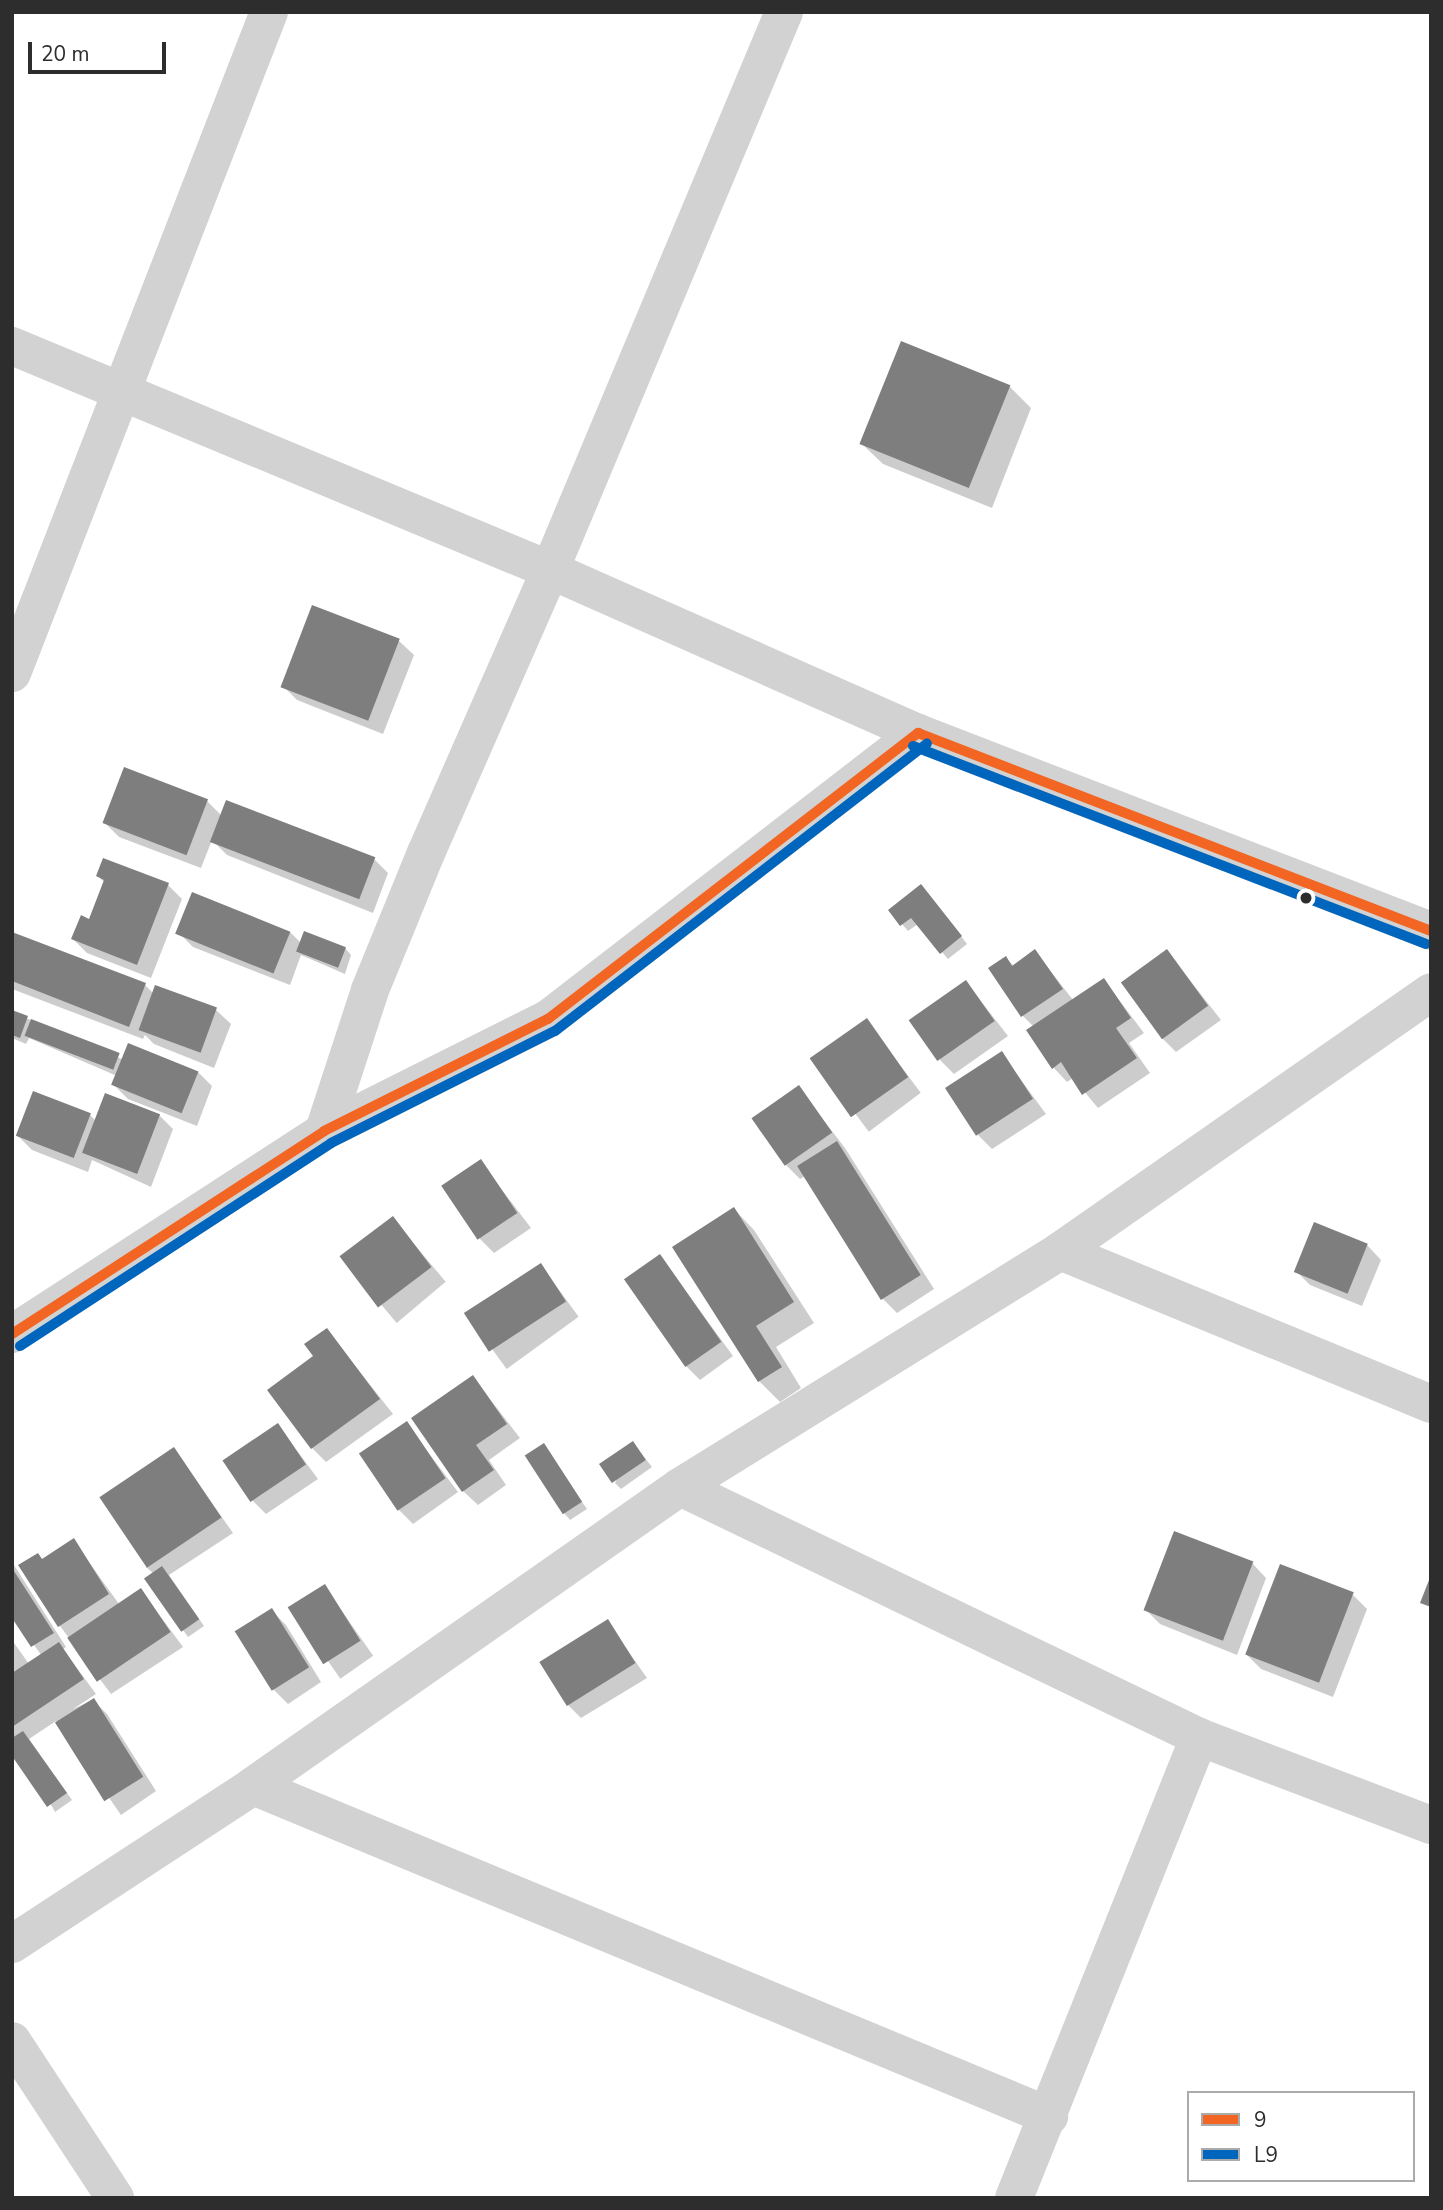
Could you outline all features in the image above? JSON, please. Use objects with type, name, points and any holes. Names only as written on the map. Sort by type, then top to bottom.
[{"type":"street","points":[[12,673],[125,393],[269,12]]},
{"type":"street","points":[[324,1131],[375,978],[784,12]]},
{"type":"street","points":[[12,346],[550,570],[918,733],[1431,931]]},
{"type":"street","points":[[12,1334],[324,1131],[548,1019],[918,733]]},
{"type":"street","points":[[12,1944],[253,1786],[680,1486],[1060,1251],[1431,992]]},
{"type":"street","points":[[1060,1251],[1431,1404]]},
{"type":"street","points":[[680,1486],[1199,1737],[1431,1825]]},
{"type":"street","points":[[1014,2198],[1199,1737]]},
{"type":"street","points":[[253,1786],[1049,2116]]},
{"type":"street","points":[[12,2041],[116,2198]]},
{"type":"building","points":[[901,341],[1010,385],[969,488],[859,444]]},
{"type":"building","points":[[312,605],[400,639],[368,721],[280,687]]},
{"type":"building","points":[[124,767],[208,799],[187,855],[102,823]]},
{"type":"building","points":[[226,800],[375,857],[359,899],[210,842]]},
{"type":"building","points":[[103,858],[169,883],[137,965],[71,939],[81,915],[89,919],[104,880],[96,876]]},
{"type":"building","points":[[921,884],[962,936],[940,954],[911,918],[900,926],[888,910]]},
{"type":"building","points":[[192,892],[290,932],[273,973],[175,934]]},
{"type":"building","points":[[304,931],[346,947],[338,968],[296,952]]},
{"type":"building","points":[[12,932],[146,983],[129,1027],[12,981]]},
{"type":"building","points":[[1035,949],[1063,989],[1021,1017],[988,968],[1006,956],[1012,966]]},
{"type":"building","points":[[1167,949],[1208,1006],[1162,1039],[1121,983]]},
{"type":"building","points":[[1104,978],[1131,1018],[1116,1028],[1137,1058],[1082,1095],[1061,1062],[1052,1069],[1026,1030]]},
{"type":"building","points":[[966,980],[995,1021],[937,1061],[909,1020]]},
{"type":"building","points":[[155,985],[217,1008],[201,1053],[139,1030]]},
{"type":"building","points":[[12,1010],[28,1016],[20,1038],[12,1035]]},
{"type":"building","points":[[867,1018],[908,1077],[851,1117],[810,1058]]},
{"type":"building","points":[[31,1019],[120,1053],[113,1070],[25,1036]]},
{"type":"building","points":[[128,1043],[198,1071],[182,1113],[111,1085]]},
{"type":"building","points":[[1002,1051],[1033,1099],[976,1136],[945,1088]]},
{"type":"building","points":[[799,1085],[832,1133],[785,1166],[751,1118]]},
{"type":"building","points":[[33,1091],[91,1113],[74,1158],[16,1136]]},
{"type":"building","points":[[105,1093],[160,1114],[137,1174],[82,1153]]},
{"type":"building","points":[[837,1141],[921,1275],[881,1300],[797,1166]]},
{"type":"building","points":[[481,1159],[517,1213],[478,1240],[441,1186]]},
{"type":"building","points":[[734,1207],[794,1302],[756,1326],[782,1367],[758,1382],[672,1247]]},
{"type":"building","points":[[393,1216],[432,1267],[378,1307],[339,1256]]},
{"type":"building","points":[[1314,1222],[1368,1244],[1348,1294],[1294,1272]]},
{"type":"building","points":[[660,1254],[721,1342],[685,1367],[624,1279]]},
{"type":"building","points":[[541,1263],[566,1302],[489,1352],[464,1313]]},
{"type":"building","points":[[327,1328],[380,1399],[311,1449],[267,1390],[313,1356],[304,1344]]},
{"type":"building","points":[[473,1375],[507,1424],[476,1445],[494,1470],[462,1492],[411,1418]]},
{"type":"building","points":[[407,1421],[446,1478],[398,1511],[359,1453]]},
{"type":"building","points":[[278,1423],[306,1464],[250,1502],[222,1460]]},
{"type":"building","points":[[633,1441],[646,1460],[612,1483],[599,1464]]},
{"type":"building","points":[[544,1443],[582,1502],[563,1514],[525,1456]]},
{"type":"building","points":[[174,1447],[222,1517],[147,1568],[99,1497]]},
{"type":"building","points":[[1174,1531],[1253,1561],[1223,1641],[1144,1610]]},
{"type":"building","points":[[74,1538],[109,1594],[58,1627],[18,1565],[38,1553],[42,1559]]},
{"type":"building","points":[[1280,1564],[1354,1592],[1319,1683],[1245,1655]]},
{"type":"building","points":[[162,1566],[199,1619],[181,1632],[144,1579]]},
{"type":"building","points":[[12,1568],[54,1633],[31,1647],[12,1618]]},
{"type":"building","points":[[1431,1575],[1431,1607],[1420,1603]]},
{"type":"building","points":[[325,1584],[361,1641],[323,1664],[288,1607]]},
{"type":"building","points":[[141,1588],[171,1632],[97,1682],[67,1638]]},
{"type":"building","points":[[272,1608],[309,1667],[272,1691],[235,1631]]},
{"type":"building","points":[[608,1619],[636,1663],[567,1706],[539,1662]]},
{"type":"building","points":[[59,1642],[84,1679],[12,1727],[12,1673]]},
{"type":"building","points":[[94,1698],[143,1777],[104,1801],[55,1722]]},
{"type":"building","points":[[23,1731],[67,1793],[47,1807],[12,1756],[12,1738]]},
{"type":"transit line","name":"9","points":[[918,733],[1431,931]]},
{"type":"transit line","name":"9","points":[[12,1334],[324,1131],[548,1019],[918,733]]},
{"type":"transit line","name":"L9","points":[[20,1346],[331,1143],[555,1031],[927,744]]},
{"type":"transit line","name":"L9","points":[[913,746],[1426,944]]}]
